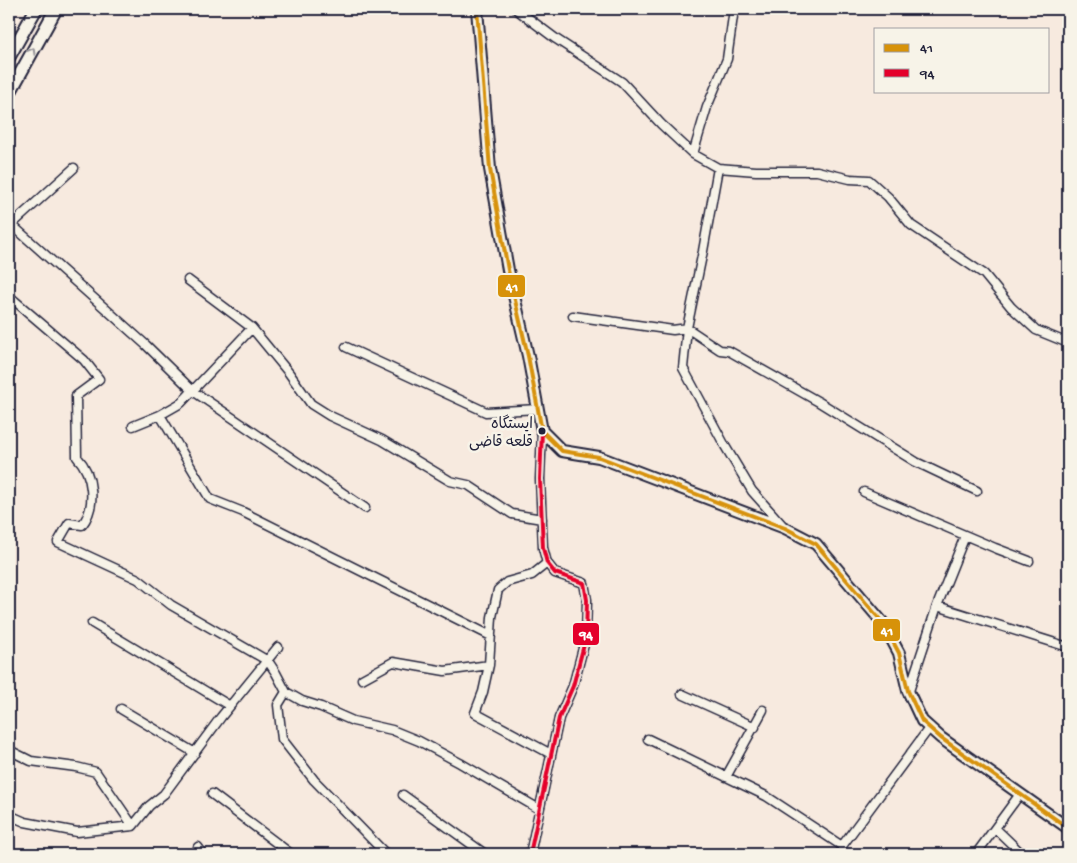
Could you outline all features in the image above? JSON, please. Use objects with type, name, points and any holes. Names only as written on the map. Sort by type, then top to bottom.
[{"type":"main road","points":[[9,57],[36,9]]},
{"type":"main road","points":[[9,94],[56,9]]},
{"type":"street","points":[[477,9],[490,170],[508,270],[528,356],[542,431],[540,479],[543,548],[547,563],[555,573],[584,583],[587,600],[586,637],[573,686],[559,718],[530,854]]},
{"type":"street","points":[[516,9],[556,39],[622,82],[661,124],[693,154],[718,168],[756,171],[817,170],[850,179],[869,180],[888,197],[911,226],[984,274],[1011,307],[1036,330],[1068,343]]},
{"type":"street","points":[[693,154],[707,107],[727,59],[734,9]]},
{"type":"street","points":[[74,168],[10,226],[146,345],[193,391],[365,508]]},
{"type":"street","points":[[718,168],[687,328],[683,368],[724,446],[752,492],[785,528]]},
{"type":"street","points":[[188,280],[252,328],[289,372],[311,404],[330,416],[382,440],[450,481],[468,485],[512,514],[542,519]]},
{"type":"street","points":[[9,296],[84,360],[99,379],[76,396],[77,457],[84,465],[92,494],[89,511],[82,525],[69,522],[58,542],[138,579],[171,605],[268,661],[286,692],[302,701],[353,721],[392,730],[419,741],[539,810]]},
{"type":"street","points":[[573,316],[673,330],[687,328],[720,350],[729,351],[819,402],[916,462],[977,491]]},
{"type":"street","points":[[133,426],[181,404],[252,328]]},
{"type":"street","points":[[346,348],[486,412],[538,409]]},
{"type":"street","points":[[160,415],[210,500],[243,512],[491,636]]},
{"type":"street","points":[[542,431],[562,451],[599,457],[785,528],[816,544],[883,623],[899,653],[908,691],[922,721],[942,738],[1068,828]]},
{"type":"street","points":[[864,492],[965,536],[1029,561]]},
{"type":"street","points":[[908,691],[937,606],[965,536]]},
{"type":"street","points":[[547,563],[532,575],[507,582],[498,590],[492,617],[489,665],[484,692],[476,713],[551,754]]},
{"type":"street","points":[[937,606],[1068,647]]},
{"type":"street","points":[[92,623],[230,706]]},
{"type":"street","points":[[9,815],[25,822],[77,832],[133,826],[149,806],[164,794],[230,706],[278,647]]},
{"type":"street","points":[[362,679],[393,662],[445,671],[489,665]]},
{"type":"street","points":[[286,692],[278,705],[282,739],[314,780],[386,854]]},
{"type":"street","points":[[682,694],[755,727]]},
{"type":"street","points":[[121,709],[195,753]]},
{"type":"street","points":[[726,777],[763,710]]},
{"type":"street","points":[[648,739],[766,796],[842,850],[930,727]]},
{"type":"street","points":[[9,750],[31,761],[76,767],[96,772],[133,826]]},
{"type":"street","points":[[212,794],[292,854]]},
{"type":"street","points":[[976,854],[1020,794]]},
{"type":"street","points":[[403,795],[485,854]]},
{"type":"street","points":[[996,829],[1022,854]]},
{"type":"street","points":[[198,847],[203,854]]},
{"type":"transit line","name":"41","points":[[477,9],[490,169],[508,270],[528,356],[542,431],[562,451],[599,457],[785,528],[816,544],[883,623],[899,653],[908,691],[922,721],[941,738],[1068,828]]},
{"type":"transit line","name":"94","points":[[530,854],[559,718],[573,686],[586,637],[587,600],[584,583],[555,573],[547,563],[543,548],[540,479],[542,431]]},
{"type":"place","name":"ایستگاه قلعه قاضی","points":[[542,431]]}]
